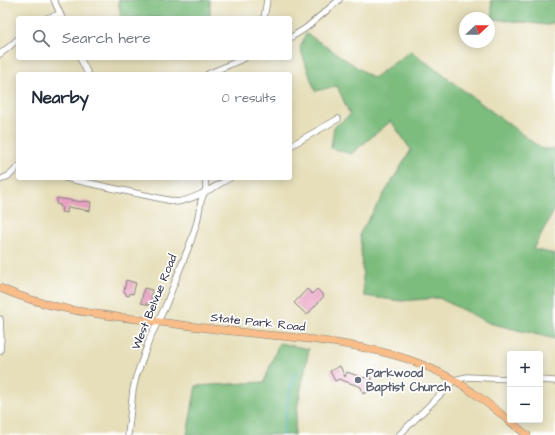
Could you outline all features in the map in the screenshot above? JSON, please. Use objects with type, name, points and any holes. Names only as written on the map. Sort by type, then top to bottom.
[{"type":"main road","name":"State Park Road","points":[[0,288],[30,300],[60,308],[158,322],[312,339],[391,354],[411,360],[454,380],[472,391],[527,435]]},
{"type":"street","points":[[54,0],[61,16]]},
{"type":"street","points":[[264,16],[267,0]]},
{"type":"street","points":[[292,37],[306,28],[339,0]]},
{"type":"street","points":[[0,54],[16,41]]},
{"type":"street","points":[[81,60],[87,72]]},
{"type":"street","points":[[213,72],[240,60]]},
{"type":"street","points":[[292,145],[338,120]]},
{"type":"street","points":[[0,180],[16,169]]},
{"type":"street","points":[[74,180],[173,202],[184,201],[226,180]]},
{"type":"street","name":"West Belvue Road","points":[[128,435],[136,377],[150,338],[164,308],[191,241],[197,222],[201,201],[206,188],[205,180]]},
{"type":"street","points":[[0,320],[0,351]]},
{"type":"street","points":[[399,435],[454,380],[467,377],[507,379]]},
{"type":"street","points":[[543,380],[555,381]]},
{"type":"green space","points":[[118,0],[210,0],[210,16],[121,16]]},
{"type":"green space","points":[[491,0],[555,0],[555,22],[548,25],[495,19],[495,12],[492,12]]},
{"type":"green space","points":[[306,33],[373,78],[411,51],[542,149],[555,149],[555,209],[533,249],[555,254],[555,339],[489,323],[439,298],[401,301],[364,296],[360,233],[411,150],[391,121],[351,154],[331,148],[334,127],[350,115],[337,86],[315,91],[300,48]]},
{"type":"green space","points":[[279,343],[309,349],[298,404],[294,435],[187,435],[196,386],[264,382]]},
{"type":"building","points":[[57,198],[91,202],[90,211],[68,207],[67,213],[61,212],[62,207],[56,204]]},
{"type":"building","points":[[126,280],[136,283],[133,294],[130,293],[129,296],[124,292]]},
{"type":"building","points":[[144,288],[152,290],[151,298],[156,299],[155,306],[141,303]]},
{"type":"building","points":[[307,289],[312,294],[317,289],[324,296],[307,315],[294,303]]},
{"type":"building","name":"Parkwood Baptist Church","points":[[340,366],[345,377],[347,372],[364,378],[370,376],[376,388],[363,394],[361,387],[339,379],[335,381],[330,371]]},
{"type":"waterway","points":[[283,435],[294,372]]},
{"type":"place","name":"Parkwood Baptist Church","points":[[358,380]]}]
